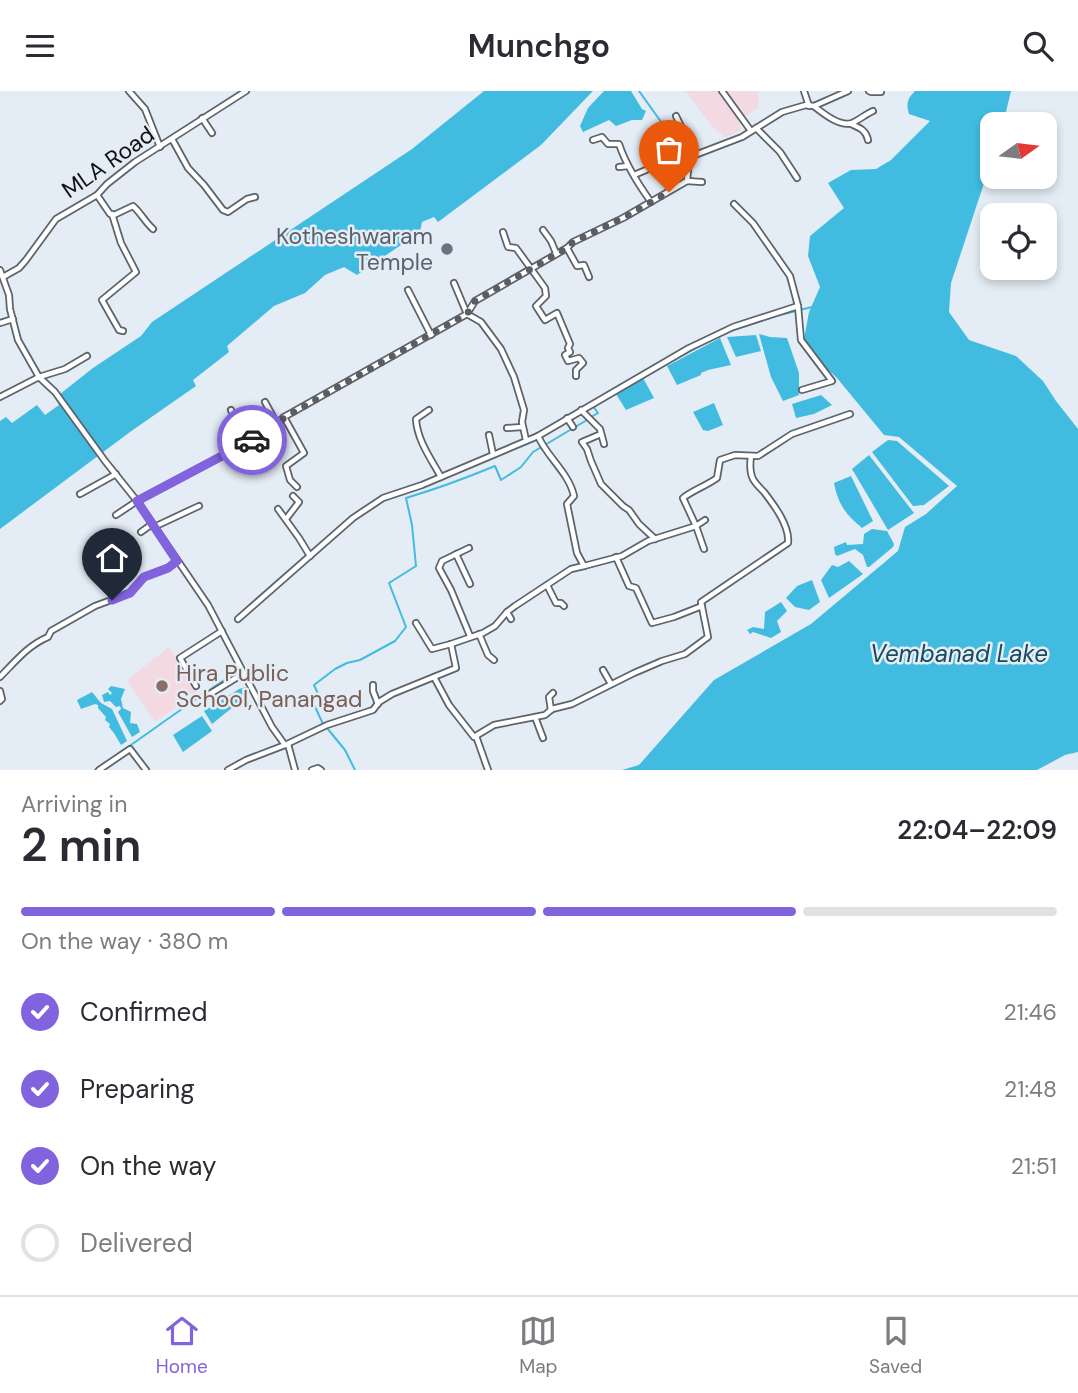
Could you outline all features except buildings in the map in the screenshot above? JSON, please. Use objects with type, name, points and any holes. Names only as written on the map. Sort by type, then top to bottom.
[{"type":"street","points":[[128,91],[145,109],[160,147]]},
{"type":"street","name":"MLA Road","points":[[3,277],[19,268],[56,219],[97,195],[135,162],[246,91]]},
{"type":"street","points":[[722,91],[753,130],[780,152],[797,178]]},
{"type":"street","points":[[804,91],[812,106],[839,122],[863,129],[868,140]]},
{"type":"street","points":[[687,181],[690,160],[695,155],[742,137],[782,112],[794,107],[812,106],[848,91]]},
{"type":"street","points":[[869,91],[881,92]]},
{"type":"street","points":[[850,124],[873,111]]},
{"type":"street","points":[[676,116],[695,155]]},
{"type":"street","points":[[202,118],[212,133]]},
{"type":"street","points":[[593,140],[603,137],[608,144],[619,144],[628,166],[650,202]]},
{"type":"street","points":[[172,139],[188,168],[223,210],[228,212],[247,199],[255,197]]},
{"type":"street","points":[[619,167],[628,166]]},
{"type":"street","points":[[634,175],[646,170]]},
{"type":"street","points":[[116,515],[137,501],[270,430],[285,417],[467,314],[475,301],[573,242],[687,181],[702,182]]},
{"type":"street","points":[[97,195],[112,214],[121,243],[136,272],[102,300],[119,330],[123,331]]},
{"type":"street","points":[[734,204],[753,223],[790,276],[798,306],[801,339],[832,381],[802,390]]},
{"type":"street","points":[[112,214],[133,206],[153,229]]},
{"type":"street","points":[[543,230],[556,253]]},
{"type":"street","points":[[503,232],[508,247],[516,248],[547,292],[536,306],[545,320],[557,313],[570,344],[570,352],[565,355],[568,361],[579,358],[583,363],[576,370],[576,376]]},
{"type":"street","points":[[567,248],[577,266],[583,264],[589,277]]},
{"type":"street","points":[[0,270],[9,295],[18,340],[39,377],[55,392],[137,501],[208,605],[272,727],[287,744],[295,770]]},
{"type":"street","points":[[454,283],[467,314],[481,323],[506,358],[524,410],[522,427],[526,440]]},
{"type":"street","points":[[408,290],[431,335]]},
{"type":"street","points":[[238,619],[353,518],[383,498],[422,485],[538,436],[710,338],[733,327],[798,306]]},
{"type":"street","points":[[0,323],[13,319]]},
{"type":"street","points":[[0,397],[39,377],[65,369],[87,356]]},
{"type":"street","points":[[265,402],[277,424]]},
{"type":"street","points":[[231,410],[246,443]]},
{"type":"street","points":[[429,410],[416,419],[416,427],[441,477]]},
{"type":"street","points":[[581,410],[600,429],[604,444]]},
{"type":"street","points":[[260,413],[270,430]]},
{"type":"street","points":[[683,498],[717,478],[720,460],[735,454],[758,456],[792,434],[850,414]]},
{"type":"street","points":[[285,417],[304,453],[286,466],[290,480],[297,487]]},
{"type":"street","points":[[567,418],[573,427]]},
{"type":"street","points":[[507,428],[522,427]]},
{"type":"street","points":[[601,434],[582,442],[601,484],[629,509],[639,524],[655,538]]},
{"type":"street","points":[[489,435],[493,454]]},
{"type":"street","points":[[538,436],[542,447],[573,489],[574,496],[567,504],[577,553],[584,566]]},
{"type":"street","points":[[475,736],[494,725],[545,715],[551,710],[572,704],[662,661],[685,654],[708,636],[701,602],[788,543],[789,539],[783,522],[753,479],[751,456]]},
{"type":"street","points":[[80,494],[116,474]]},
{"type":"street","points":[[679,492],[704,548]]},
{"type":"street","points":[[286,519],[299,502],[293,496]]},
{"type":"street","points":[[141,532],[199,506]]},
{"type":"street","points":[[278,509],[310,556]]},
{"type":"street","points":[[416,622],[432,649],[451,644],[495,626],[507,613],[571,569],[622,556],[655,538],[696,526],[705,520]]},
{"type":"street","points":[[469,548],[442,561],[439,568],[470,636]]},
{"type":"street","points":[[456,554],[470,584]]},
{"type":"street","points":[[616,557],[629,586],[636,588],[652,623],[702,606]]},
{"type":"street","points":[[0,677],[27,648],[44,642],[51,631],[95,606],[130,593],[144,577],[168,568],[177,561]]},
{"type":"street","points":[[547,585],[556,603],[564,606]]},
{"type":"street","points":[[507,613],[511,619]]},
{"type":"street","points":[[196,686],[180,658],[222,631]]},
{"type":"street","points":[[479,633],[488,655],[495,660]]},
{"type":"street","points":[[229,770],[327,725],[373,710],[392,694],[456,668],[451,644]]},
{"type":"street","points":[[603,670],[611,684]]},
{"type":"street","points":[[205,697],[244,673]]},
{"type":"street","points":[[434,677],[449,705],[475,736],[488,770]]},
{"type":"street","points":[[373,685],[378,704]]},
{"type":"street","points":[[0,691],[0,701]]},
{"type":"street","points":[[551,710],[549,697],[553,693]]},
{"type":"street","points":[[535,717],[543,738]]},
{"type":"street","points":[[99,770],[130,749],[146,770]]},
{"type":"street","points":[[312,770],[321,770]]},
{"type":"shaded area","points":[[686,91],[758,91],[758,108],[738,121],[741,129],[725,137],[711,125]]},
{"type":"shaded area","name":"Hira Public School, Panangad","points":[[169,647],[197,693],[155,722],[127,680]]},
{"type":"water","points":[[484,91],[593,91],[541,145],[438,222],[434,217],[422,222],[420,232],[357,275],[344,267],[325,275],[305,293],[274,306],[227,346],[229,352],[193,380],[196,386],[0,529],[0,421],[6,417],[12,423],[37,405],[45,415],[59,405],[55,398],[93,368],[141,336],[152,322],[412,149]]},
{"type":"water","points":[[604,91],[631,91],[646,111],[642,120],[632,120],[616,126],[609,120],[583,132],[580,126],[588,108]]},
{"type":"water","name":"Vembanad Lake","points":[[915,91],[1011,91],[1006,112],[980,112],[982,189],[951,283],[949,312],[969,340],[1016,356],[1043,381],[1078,429],[1078,752],[1065,755],[1037,770],[622,770],[639,765],[714,680],[811,624],[898,551],[905,527],[926,514],[957,486],[899,437],[884,435],[837,378],[820,362],[804,339],[809,312],[820,287],[808,256],[810,236],[844,208],[828,183],[851,170],[876,169],[891,160],[930,121],[909,114],[910,97]]},
{"type":"water","points":[[759,334],[787,338],[799,373],[799,395],[783,401],[771,377]]},
{"type":"water","points":[[756,335],[761,351],[736,357],[727,337]]},
{"type":"water","points":[[720,338],[731,365],[708,370],[677,385],[667,366]]},
{"type":"water","points":[[643,378],[654,398],[626,410],[616,394]]},
{"type":"water","points":[[821,395],[832,405],[814,414],[796,418],[792,404]]},
{"type":"water","points":[[714,403],[723,425],[708,431],[703,430],[693,412]]},
{"type":"water","points":[[888,440],[897,441],[949,486],[924,505],[913,506],[872,452]]},
{"type":"water","points":[[869,455],[914,513],[888,530],[852,469]]},
{"type":"water","points":[[851,476],[873,521],[862,528],[843,509],[834,483]]},
{"type":"water","points":[[872,529],[887,531],[894,544],[869,567],[863,555],[855,549],[837,556],[835,554],[834,547],[846,542],[847,545],[863,544],[864,534]]},
{"type":"water","points":[[849,561],[863,574],[829,598],[821,580],[832,565],[838,567]]},
{"type":"water","points":[[812,580],[820,602],[809,610],[795,607],[786,598],[797,586]]},
{"type":"water","points":[[781,602],[787,611],[777,621],[781,632],[771,638],[753,632],[750,634],[747,630],[753,627],[764,629],[765,612]]},
{"type":"water","points":[[111,686],[125,689],[121,699],[123,708],[131,712],[130,723],[137,724],[140,732],[132,737],[118,712],[120,706],[116,707],[110,701],[104,702],[102,695],[112,693],[108,689]]},
{"type":"water","points":[[246,687],[249,694],[212,724],[204,711]]},
{"type":"water","points":[[92,692],[101,703],[112,709],[127,741],[121,745],[98,705],[81,709],[77,700]]},
{"type":"water","points":[[202,716],[212,731],[183,752],[173,735]]},
{"type":"waterway","points":[[639,91],[684,154]]},
{"type":"waterway","points":[[722,334],[812,307]]},
{"type":"waterway","points":[[670,362],[705,343]]},
{"type":"waterway","points":[[591,417],[598,413],[593,406]]},
{"type":"waterway","points":[[323,724],[311,698],[319,696],[314,685],[335,669],[360,660],[395,641],[406,627],[389,583],[416,566],[406,498],[495,466],[501,480],[521,467],[533,452],[587,420]]},
{"type":"waterway","points":[[95,770],[235,673]]},
{"type":"waterway","points":[[327,728],[345,750],[355,770]]},
{"type":"way so far","points":[[252,440],[285,417],[467,314],[475,301],[573,242],[669,192]]},
{"type":"place","name":"Kotheshwaram Temple","points":[[447,249]]},
{"type":"place","name":"Hira Public School, Panangad","points":[[162,686]]},
{"type":"route","points":[[112,600],[130,593],[144,577],[168,568],[177,561],[137,501],[252,440]]}]
